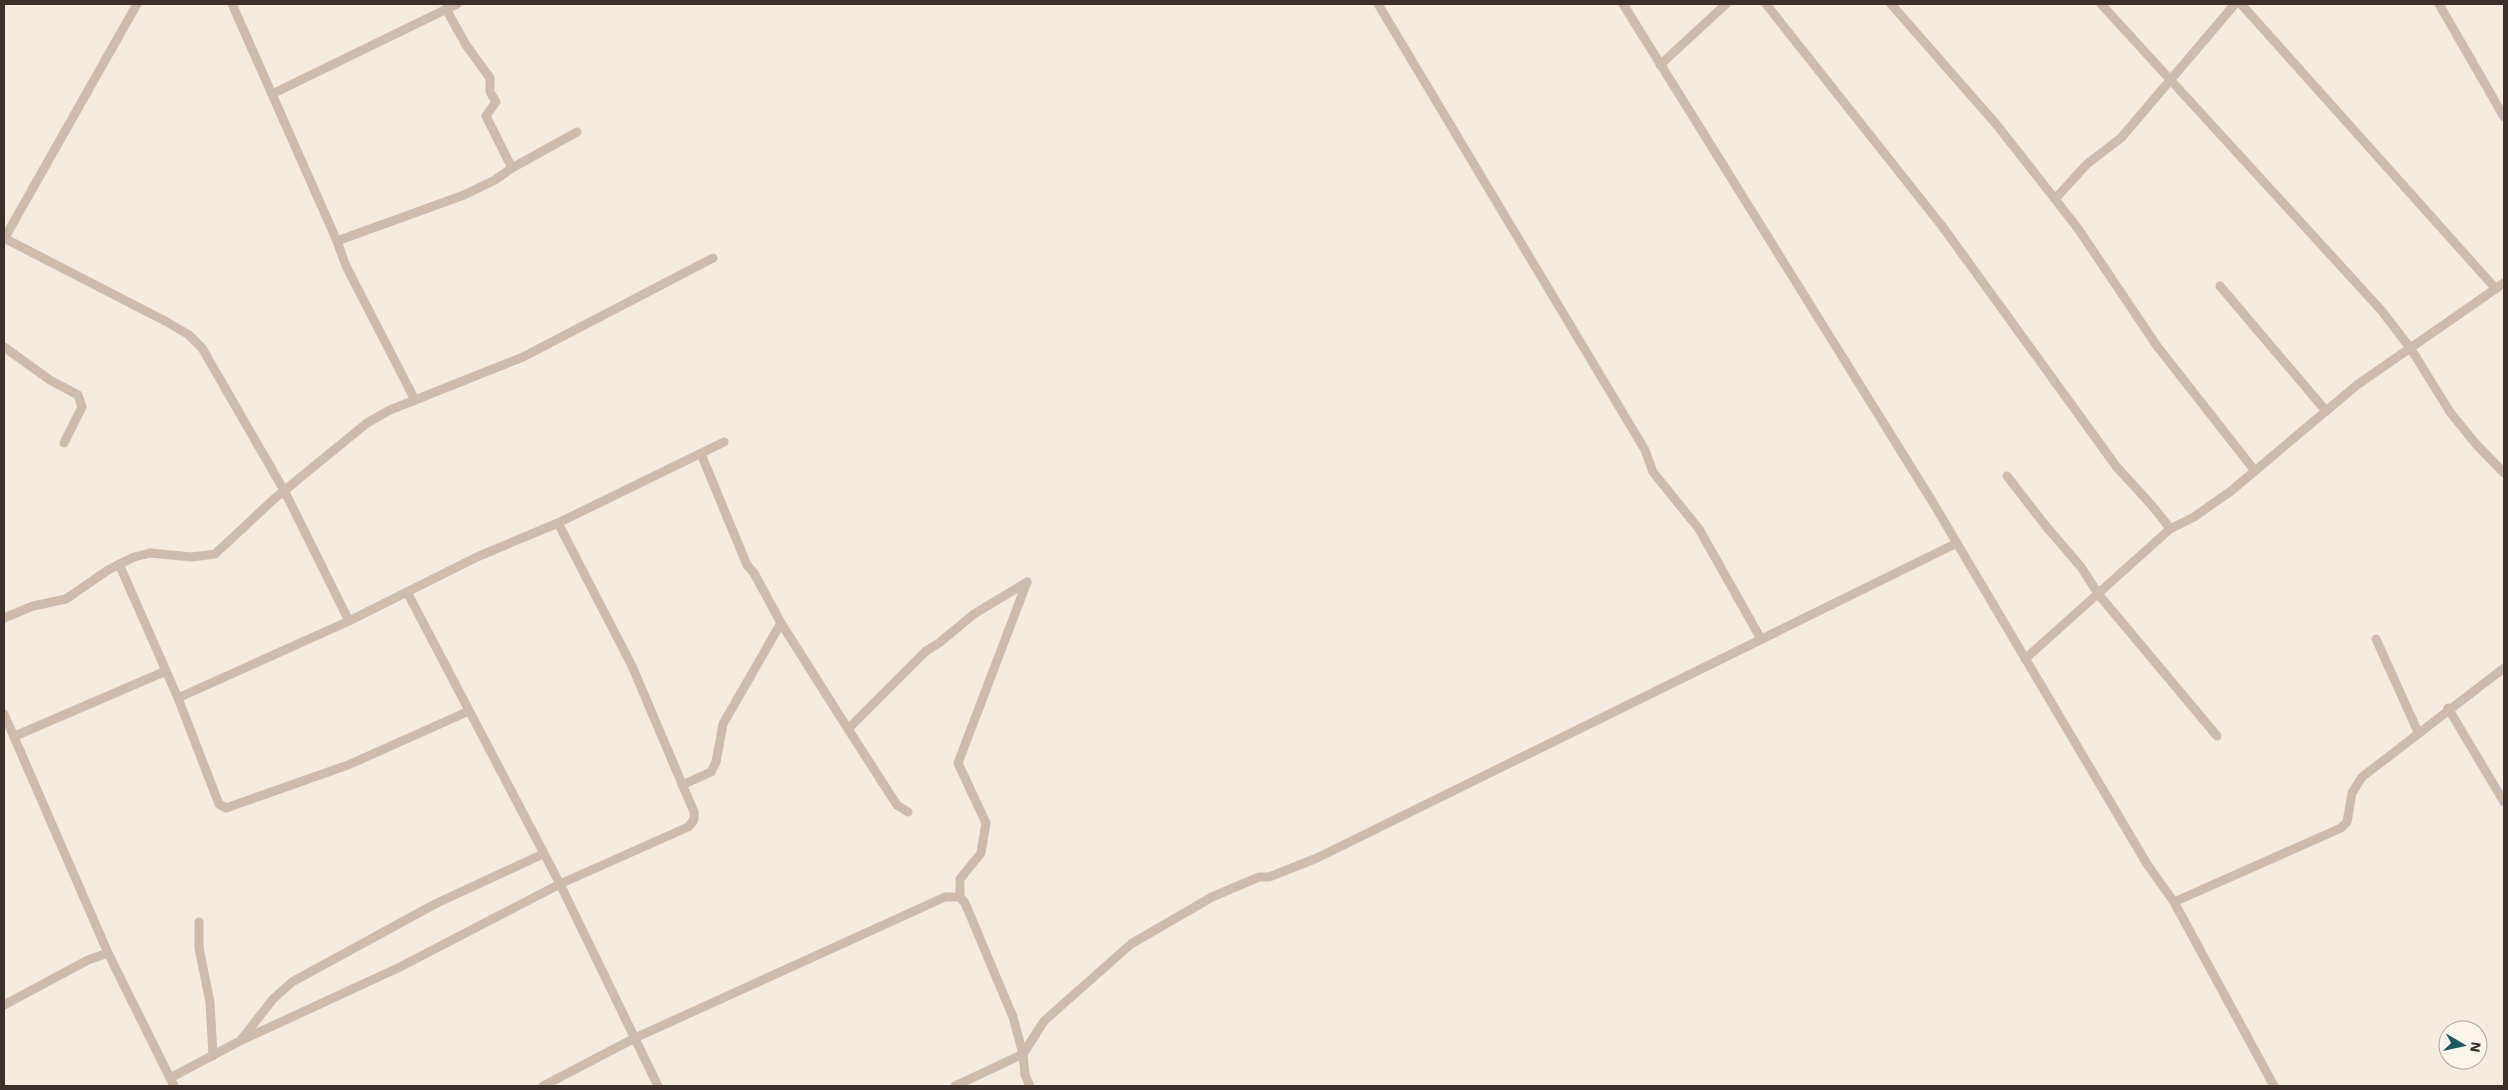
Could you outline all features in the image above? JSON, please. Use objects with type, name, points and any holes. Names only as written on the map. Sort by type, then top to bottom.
[{"type":"street","points":[[137,4],[4,239],[189,335],[202,348],[285,492],[349,621]]},
{"type":"street","points":[[232,4],[337,241],[346,266],[415,400]]},
{"type":"street","points":[[272,94],[457,4]]},
{"type":"street","points":[[1378,4],[1645,450],[1653,472],[1699,529],[1761,640]]},
{"type":"street","points":[[1623,4],[1957,543],[2147,864],[2174,902],[2274,1086]]},
{"type":"street","points":[[1660,64],[1726,4]]},
{"type":"street","points":[[1766,4],[1942,226],[2116,466],[2141,496],[2158,512],[2170,529]]},
{"type":"street","points":[[1891,4],[1996,124],[2080,230],[2157,346],[2255,470]]},
{"type":"street","points":[[2101,4],[2381,310],[2411,348],[2450,412],[2475,443],[2504,473]]},
{"type":"street","points":[[2055,198],[2087,164],[2121,138],[2235,4]]},
{"type":"street","points":[[2241,4],[2496,288]]},
{"type":"street","points":[[2438,4],[2504,117]]},
{"type":"street","points":[[446,9],[466,45],[490,78],[490,92],[496,102],[486,116],[512,168]]},
{"type":"street","points":[[337,241],[464,195],[495,180],[512,168],[577,132]]},
{"type":"street","points":[[4,618],[33,606],[66,599],[118,564],[134,557],[150,553],[192,556],[215,554],[224,548],[260,511],[285,492],[320,460],[368,423],[415,400],[522,357],[713,258]]},
{"type":"street","points":[[2025,659],[2099,595],[2170,529],[2194,517],[2255,470],[2356,385],[2504,283]]},
{"type":"street","points":[[2220,286],[2326,411]]},
{"type":"street","points":[[4,347],[50,380],[78,395],[82,407],[64,443]]},
{"type":"street","points":[[178,698],[349,621],[477,557],[558,523],[724,442]]},
{"type":"street","points":[[701,454],[744,559],[754,573],[781,623],[897,805],[908,812]]},
{"type":"street","points":[[2008,476],[2045,525],[2081,567],[2099,595],[2217,736]]},
{"type":"street","points":[[4,714],[15,736],[68,865],[108,953],[172,1082],[240,1041],[400,967],[560,884],[688,827],[694,820],[694,812],[632,666],[558,523]]},
{"type":"street","points":[[955,1086],[1023,1054],[1044,1021],[1131,944],[1167,921],[1212,897],[1259,877],[1269,877],[1317,858],[1957,543]]},
{"type":"street","points":[[118,564],[178,698],[219,804],[226,808],[348,765],[469,711]]},
{"type":"street","points":[[848,729],[926,651],[940,643],[974,614],[1028,582],[958,763],[986,823],[981,853],[960,879],[960,897],[965,903],[1013,1018],[1023,1054],[1025,1075],[1030,1086]]},
{"type":"street","points":[[407,592],[560,884],[658,1086]]},
{"type":"street","points":[[682,785],[711,772],[716,762],[724,724],[781,623]]},
{"type":"street","points":[[2376,639],[2418,732]]},
{"type":"street","points":[[2174,902],[2341,828],[2348,822],[2352,794],[2362,776],[2448,708],[2504,668]]},
{"type":"street","points":[[15,736],[166,670]]},
{"type":"street","points":[[2448,708],[2504,802]]},
{"type":"street","points":[[240,1041],[273,999],[292,982],[435,904],[543,854]]},
{"type":"street","points":[[543,1086],[635,1038],[945,897],[960,897]]},
{"type":"street","points":[[200,922],[199,948],[211,1011],[213,1056]]},
{"type":"street","points":[[4,1005],[88,960],[108,953]]}]
